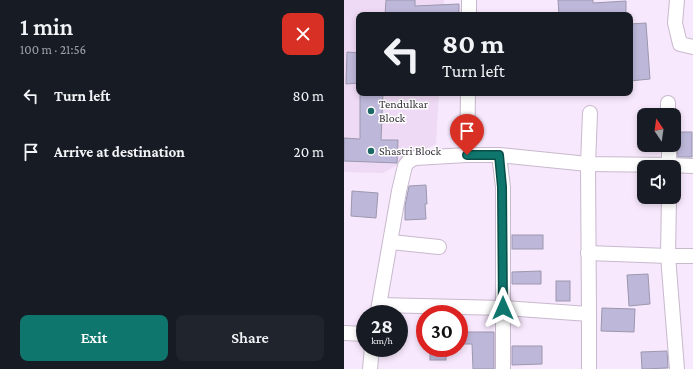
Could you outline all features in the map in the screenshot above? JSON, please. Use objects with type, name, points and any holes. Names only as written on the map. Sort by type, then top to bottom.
[{"type":"street","points":[[469,0],[469,12]]},
{"type":"street","points":[[677,0],[675,24],[680,44],[693,46]]},
{"type":"street","points":[[467,155],[468,96]]},
{"type":"street","points":[[589,369],[588,164],[590,113]]},
{"type":"street","points":[[499,155],[502,187],[503,369]]},
{"type":"street","points":[[379,305],[399,191],[405,166],[415,158],[499,155],[588,164],[637,165]]},
{"type":"street","points":[[681,166],[693,166]]},
{"type":"street","points":[[669,204],[668,256],[677,369]]},
{"type":"street","points":[[391,242],[439,247]]},
{"type":"street","points":[[588,253],[693,256]]},
{"type":"street","points":[[408,310],[503,308],[589,314]]},
{"type":"street","points":[[344,332],[356,333]]},
{"type":"street","points":[[370,369],[371,357]]},
{"type":"shaded area","points":[[344,0],[444,0],[443,12],[356,12],[356,96],[439,96],[436,144],[383,173],[344,172]]},
{"type":"building","points":[[386,0],[415,0],[415,6],[459,4],[459,12],[385,12]]},
{"type":"building","points":[[558,0],[593,0],[593,3],[626,1],[626,12],[559,12]]},
{"type":"building","points":[[646,23],[650,79],[633,81],[633,24]]},
{"type":"building","name":"Tendulkar Block","points":[[347,52],[356,53],[356,83],[346,84]]},
{"type":"building","points":[[360,96],[383,96],[381,140],[398,140],[397,163],[344,161],[344,138],[360,139]]},
{"type":"building","points":[[681,132],[692,132],[692,157],[678,157],[678,152],[681,152]]},
{"type":"building","points":[[426,185],[426,219],[405,220],[405,206],[409,186]]},
{"type":"building","points":[[352,191],[378,193],[376,218],[351,216]]},
{"type":"building","points":[[512,235],[543,235],[543,249],[512,249]]},
{"type":"building","points":[[541,271],[541,284],[512,284],[512,272]]},
{"type":"building","points":[[648,274],[650,304],[629,306],[627,275]]},
{"type":"building","points":[[556,281],[570,281],[570,301],[556,301]]},
{"type":"building","points":[[602,308],[635,309],[634,332],[601,331]]},
{"type":"building","points":[[468,332],[494,332],[494,369],[473,369],[472,344],[468,344]]},
{"type":"building","points":[[512,346],[542,346],[542,364],[512,365]]},
{"type":"building","points":[[667,351],[668,368],[642,369],[641,352]]},
{"type":"building","points":[[430,357],[446,357],[446,360],[430,360]]},
{"type":"place","name":"Tendulkar Block","points":[[371,111]]},
{"type":"place","name":"Shastri Block","points":[[371,151]]},
{"type":"route","points":[[467,155],[499,155],[502,187],[503,308]]}]
